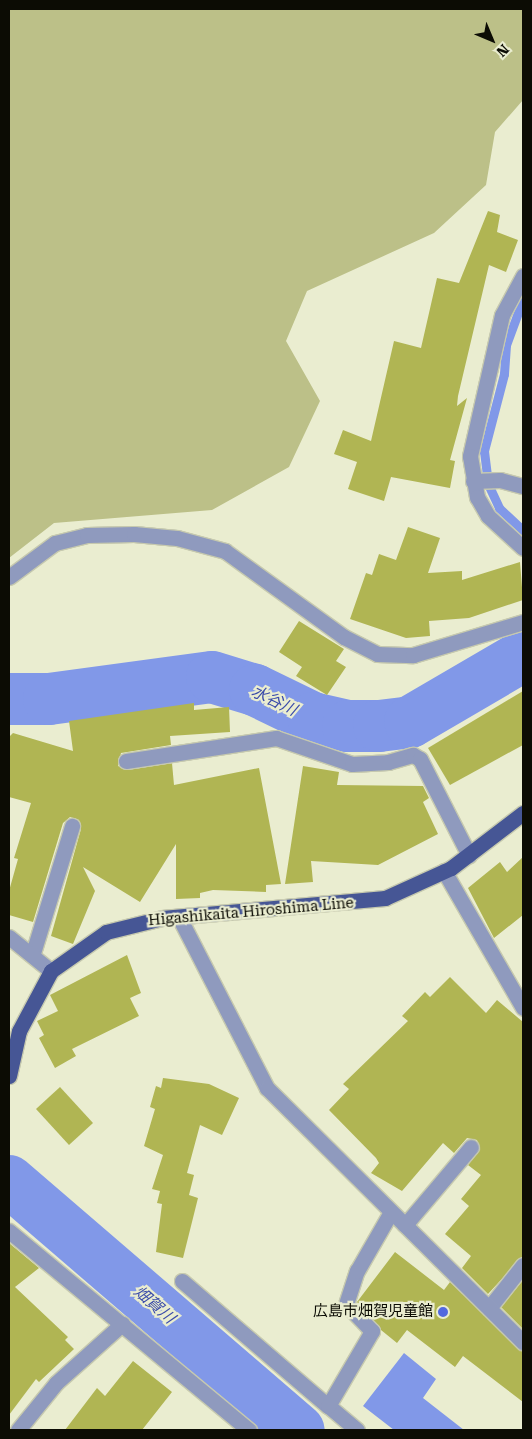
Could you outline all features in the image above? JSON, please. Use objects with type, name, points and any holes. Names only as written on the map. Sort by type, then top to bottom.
[{"type":"main road","name":"Higashikaita Hiroshima Line","points":[[9,1076],[29,1005],[51,971],[106,932],[135,923],[353,904],[385,898],[444,871],[469,855],[523,813]]},
{"type":"street","points":[[523,276],[510,298],[495,338],[490,375],[472,434],[473,481],[488,516],[523,548]]},
{"type":"street","points":[[473,481],[500,480],[523,486]]},
{"type":"street","points":[[9,577],[55,543],[87,535],[134,534],[178,538],[225,551],[344,637],[377,654],[413,655],[523,622]]},
{"type":"street","points":[[126,760],[276,738],[352,764],[388,762],[412,755],[420,759],[469,855]]},
{"type":"street","points":[[34,954],[72,826]]},
{"type":"street","points":[[444,871],[519,989],[523,1008]]},
{"type":"street","points":[[180,919],[267,1088],[523,1342]]},
{"type":"street","points":[[9,937],[34,954],[51,971]]},
{"type":"street","points":[[405,1225],[471,1148]]},
{"type":"street","points":[[328,1406],[372,1331],[346,1304],[357,1270],[391,1212]]},
{"type":"street","points":[[9,1231],[249,1430]]},
{"type":"street","points":[[489,1308],[523,1265]]},
{"type":"street","points":[[182,1281],[357,1430]]},
{"type":"street","points":[[18,1430],[56,1383],[122,1324]]},
{"type":"green space","points":[[9,9],[523,9],[523,100],[495,132],[486,185],[434,233],[307,291],[286,341],[320,401],[289,467],[212,510],[54,523],[9,558]]},
{"type":"water","points":[[404,1353],[436,1379],[423,1398],[464,1430],[394,1430],[363,1406]]},
{"type":"building","points":[[488,211],[500,215],[497,232],[518,240],[506,272],[489,265],[458,396],[457,406],[467,398],[450,460],[455,461],[450,488],[391,477],[384,501],[348,489],[357,462],[334,454],[343,430],[371,441],[394,341],[421,348],[437,278],[459,283]]},
{"type":"building","points":[[408,527],[440,538],[428,573],[462,571],[462,580],[520,562],[523,600],[469,618],[429,621],[430,636],[406,638],[350,619],[366,573],[372,575],[379,554],[396,560]]},
{"type":"building","points":[[299,621],[344,649],[336,661],[346,667],[327,695],[296,676],[302,667],[279,652]]},
{"type":"building","points":[[523,691],[523,745],[450,785],[428,748]]},
{"type":"building","points":[[194,703],[194,710],[229,707],[230,732],[170,736],[171,745],[121,753],[118,766],[127,770],[172,763],[174,785],[259,768],[281,884],[266,885],[266,892],[213,890],[200,893],[200,898],[176,899],[176,844],[140,902],[83,867],[95,891],[73,944],[51,936],[81,829],[79,820],[70,817],[63,823],[33,922],[9,915],[9,891],[18,859],[14,858],[31,803],[9,797],[9,737],[13,733],[73,751],[69,721]]},
{"type":"building","points":[[303,766],[339,772],[337,785],[423,786],[429,798],[423,802],[438,834],[378,865],[311,861],[313,882],[285,884]]},
{"type":"building","points":[[523,857],[523,915],[494,938],[468,888],[500,862],[507,872]]},
{"type":"building","points":[[127,955],[141,993],[130,998],[139,1016],[72,1049],[76,1056],[55,1068],[39,1038],[44,1035],[37,1021],[58,1011],[50,995]]},
{"type":"building","points":[[450,977],[486,1013],[497,1000],[523,1022],[523,1256],[488,1294],[462,1268],[471,1256],[445,1234],[469,1206],[461,1199],[481,1175],[468,1165],[480,1149],[477,1140],[467,1138],[454,1153],[443,1143],[402,1191],[371,1173],[379,1163],[376,1158],[329,1110],[349,1089],[343,1084],[408,1021],[402,1016],[425,992],[430,997]]},
{"type":"building","points":[[163,1078],[209,1084],[239,1098],[222,1135],[200,1125],[187,1173],[194,1175],[189,1195],[198,1198],[183,1258],[156,1252],[162,1204],[157,1203],[160,1191],[152,1189],[163,1155],[144,1146],[155,1109],[150,1107],[156,1086],[161,1088]]},
{"type":"building","points":[[60,1087],[93,1123],[69,1145],[36,1109]]},
{"type":"building","points":[[9,1243],[39,1268],[15,1287],[68,1337],[65,1340],[74,1349],[39,1382],[36,1379],[9,1415]]},
{"type":"building","points":[[395,1252],[444,1290],[450,1282],[523,1351],[523,1402],[463,1356],[455,1367],[407,1330],[397,1343],[381,1330],[357,1302]]},
{"type":"building","points":[[523,1280],[523,1329],[501,1307]]},
{"type":"building","points":[[133,1361],[172,1392],[142,1430],[65,1430],[97,1388],[105,1396]]},
{"type":"waterway","points":[[523,299],[506,345],[504,374],[484,451],[488,484],[499,508],[523,530]]},
{"type":"waterway","name":"水谷川","points":[[9,699],[49,699],[212,677],[255,690],[313,718],[348,726],[379,726],[410,722],[523,656]]},
{"type":"waterway","name":"畑賀川","points":[[9,1181],[299,1430]]},
{"type":"place","name":"広島市畑賀児童館","points":[[443,1312]]}]
